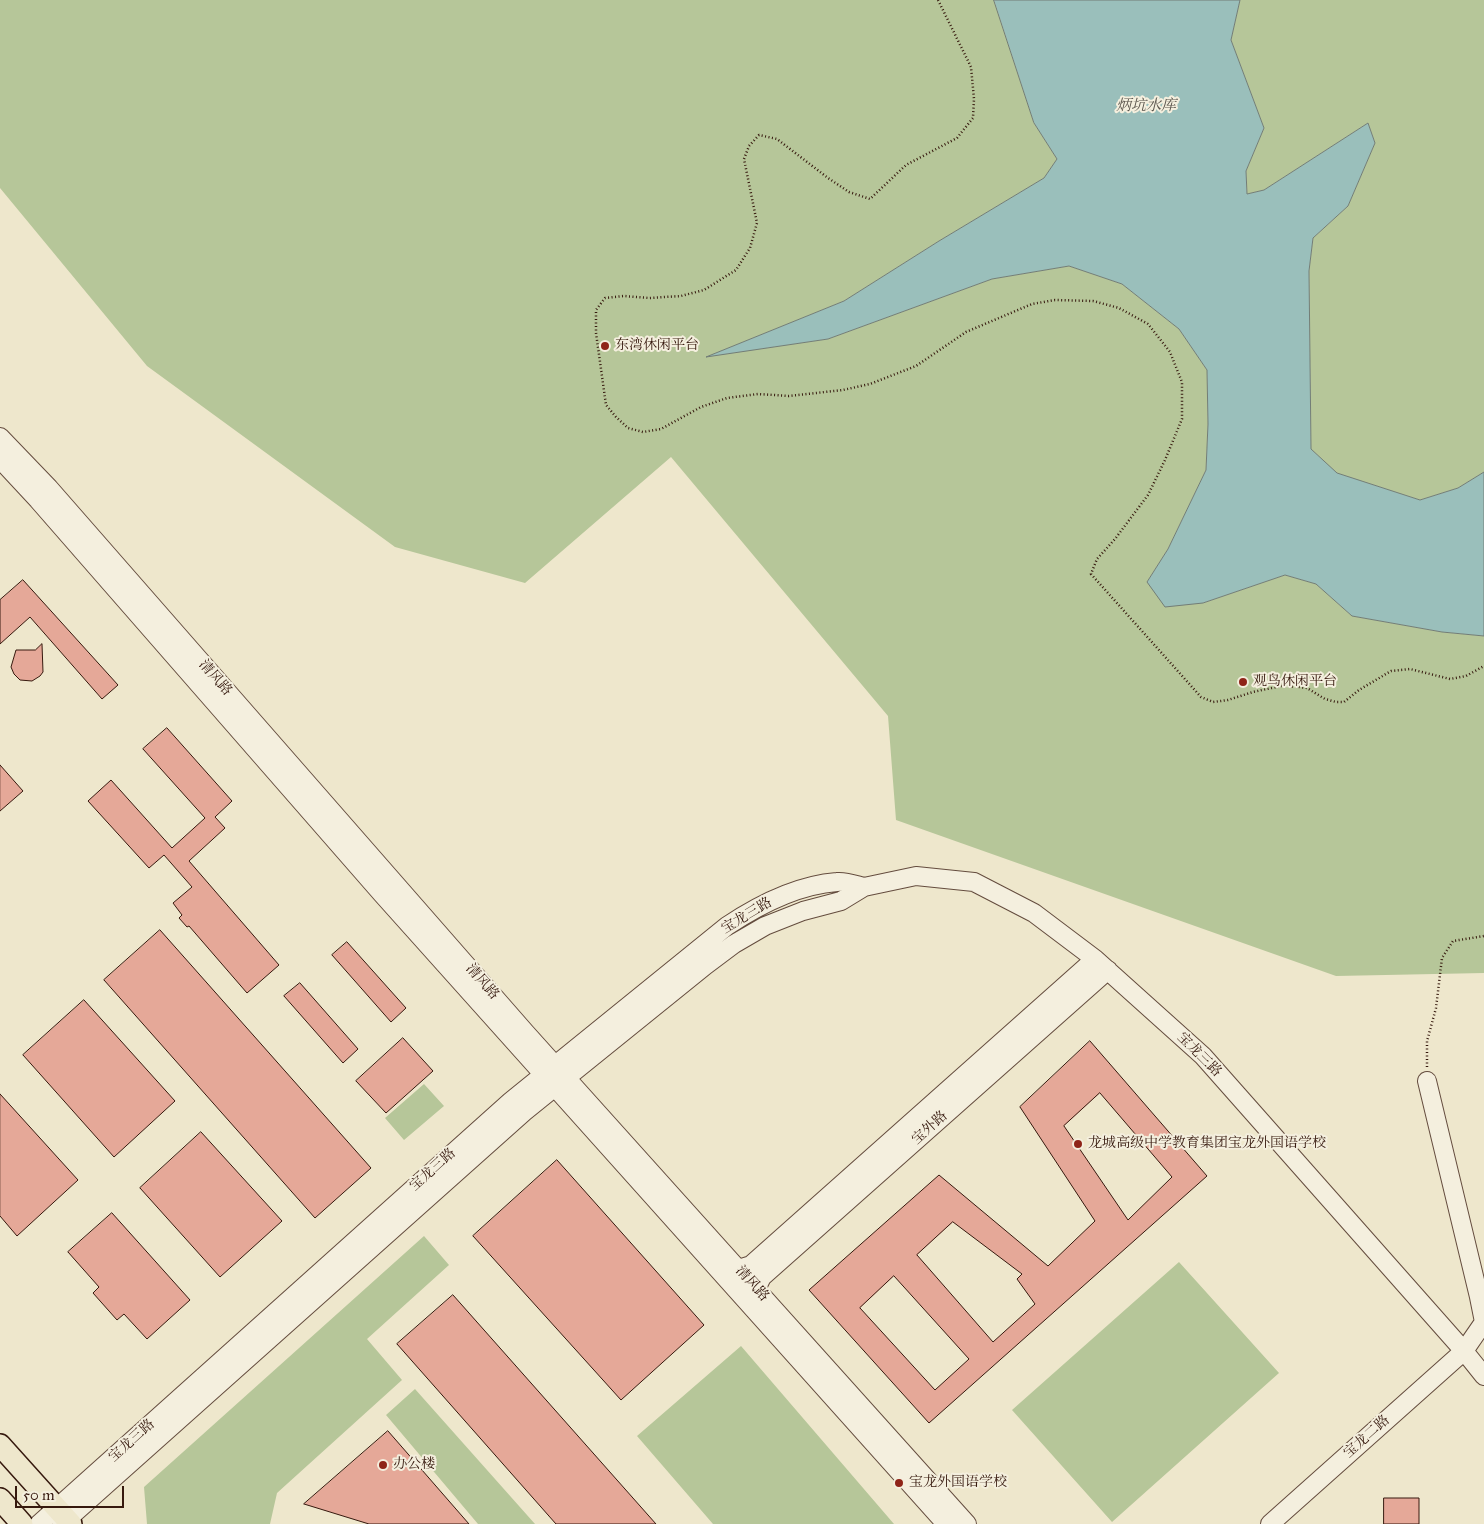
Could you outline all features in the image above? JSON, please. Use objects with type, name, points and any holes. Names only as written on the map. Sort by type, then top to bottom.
[{"type":"main road","points":[[0,1445],[64,1519]]},
{"type":"main road","points":[[0,1499],[22,1524]]},
{"type":"street","name":"清风路","points":[[0,438],[8,467],[382,894],[738,1269],[967,1524]]},
{"type":"street","name":"宝龙三路","points":[[39,1524],[64,1519],[516,1119],[555,1076],[734,944],[765,926],[803,911],[841,901],[864,887],[916,876],[974,882],[1034,913],[1101,964],[1203,1056],[1464,1351]]},
{"type":"street","name":"宝外路","points":[[738,1269],[751,1265],[1101,964]]},
{"type":"street","name":"宝外路","points":[[756,1289],[762,1277],[1101,964]]},
{"type":"street","name":"清风路","points":[[555,1076],[946,1524]]},
{"type":"street","name":"宝龙二路","points":[[1270,1524],[1464,1351],[1484,1322],[1480,1297],[1427,1080]]},
{"type":"street","points":[[1464,1351],[1484,1369]]},
{"type":"street","points":[[1464,1351],[1484,1376]]},
{"type":"path","points":[[938,0],[970,67],[974,99],[973,118],[957,138],[906,165],[870,199],[849,192],[777,140],[759,135],[749,146],[744,159],[757,223],[750,248],[736,270],[704,290],[681,296],[605,298],[596,310],[596,334],[606,405],[628,428],[643,432],[661,428],[701,407],[726,398],[758,394],[789,396],[843,390],[870,384],[916,366],[966,332],[1032,304],[1055,300],[1094,301],[1119,308],[1148,324],[1170,352],[1182,382],[1182,419],[1148,495],[1115,539],[1097,559],[1091,574],[1201,697],[1213,702],[1281,686],[1299,686],[1307,688],[1325,699],[1344,702],[1359,690],[1391,671],[1410,669],[1450,679],[1466,676],[1484,666]]},
{"type":"path","points":[[1427,1080],[1427,1041],[1436,1008],[1442,958],[1453,941],[1484,936]]},
{"type":"green space","points":[[0,0],[994,0],[1034,123],[1057,159],[1044,178],[844,301],[709,356],[828,339],[992,279],[1069,266],[1122,284],[1179,329],[1207,370],[1208,424],[1206,470],[1168,549],[1147,582],[1203,603],[1285,575],[1316,584],[1352,616],[1442,632],[1484,636],[1484,973],[1336,976],[896,820],[888,716],[671,457],[525,583],[395,547],[147,366],[0,188]]},
{"type":"green space","points":[[1240,0],[1484,0],[1484,472],[1458,488],[1420,500],[1336,473],[1311,449],[1309,271],[1313,238],[1348,206],[1375,143],[1368,123],[1264,190],[1247,194],[1246,171],[1264,128],[1231,40]]},
{"type":"green space","points":[[424,1084],[444,1106],[404,1140],[385,1118]]},
{"type":"green space","points":[[424,1236],[449,1265],[367,1339],[402,1380],[277,1493],[270,1524],[147,1524],[144,1487]]},
{"type":"green space","points":[[1179,1262],[1279,1373],[1112,1522],[1012,1410]]},
{"type":"green space","points":[[741,1346],[894,1524],[713,1524],[637,1436]]},
{"type":"green space","points":[[415,1389],[535,1524],[478,1524],[386,1415]]},
{"type":"water","name":"炳坑水库","points":[[994,0],[1240,0],[1231,40],[1264,128],[1246,171],[1247,194],[1264,190],[1368,123],[1375,143],[1348,206],[1313,238],[1309,271],[1311,449],[1337,473],[1420,500],[1458,488],[1484,472],[1484,636],[1442,632],[1352,616],[1316,584],[1285,575],[1203,603],[1165,607],[1147,582],[1168,549],[1206,470],[1208,424],[1207,370],[1179,329],[1122,284],[1069,266],[992,279],[828,339],[706,357],[844,301],[1044,178],[1057,159],[1034,123]]},
{"type":"building","points":[[23,580],[118,685],[102,699],[30,617],[0,644],[0,600]]},
{"type":"building","points":[[42,644],[43,672],[32,681],[20,680],[14,674],[11,667],[16,650],[35,650]]},
{"type":"building","points":[[167,728],[232,801],[215,817],[225,828],[189,861],[279,965],[247,993],[189,926],[187,927],[179,918],[182,915],[173,903],[192,887],[164,855],[149,868],[88,801],[111,780],[172,848],[205,818],[143,749]]},
{"type":"building","points":[[0,765],[23,791],[0,811]]},
{"type":"building","points":[[160,930],[371,1168],[315,1218],[104,980]]},
{"type":"building","points":[[347,942],[406,1008],[391,1022],[332,955]]},
{"type":"building","points":[[300,983],[358,1049],[343,1063],[284,996]]},
{"type":"building","points":[[84,1000],[175,1101],[114,1157],[23,1055]]},
{"type":"building","points":[[403,1038],[433,1071],[386,1113],[356,1081]]},
{"type":"building","points":[[1090,1041],[1207,1176],[929,1423],[809,1290],[939,1175],[1048,1266],[1095,1221],[1020,1107]],"holes":[[[1100,1093],[1172,1177],[1128,1220],[1064,1126]],[[953,1222],[1022,1274],[1017,1279],[1035,1304],[993,1342],[917,1255]],[[894,1276],[969,1359],[935,1390],[860,1308]]]},
{"type":"building","points":[[0,1094],[78,1180],[17,1236],[0,1216]]},
{"type":"building","points":[[201,1132],[282,1221],[220,1277],[140,1188]]},
{"type":"building","points":[[557,1160],[704,1325],[621,1400],[473,1236]]},
{"type":"building","points":[[112,1213],[190,1300],[147,1339],[124,1314],[117,1320],[93,1293],[99,1287],[68,1252]]},
{"type":"building","points":[[453,1295],[656,1524],[556,1524],[397,1344]]},
{"type":"building","name":"办公楼","points":[[388,1431],[469,1524],[369,1524],[304,1504]]},
{"type":"building","points":[[1384,1498],[1419,1498],[1419,1524],[1384,1524]]},
{"type":"place","name":"东湾休闲平台","points":[[605,346]]},
{"type":"place","name":"观鸟休闲平台","points":[[1243,682]]},
{"type":"place","name":"龙城高级中学教育集团宝龙外国语学校","points":[[1078,1144]]},
{"type":"place","name":"办公楼","points":[[383,1465]]},
{"type":"place","name":"宝龙外国语学校","points":[[899,1483]]}]
